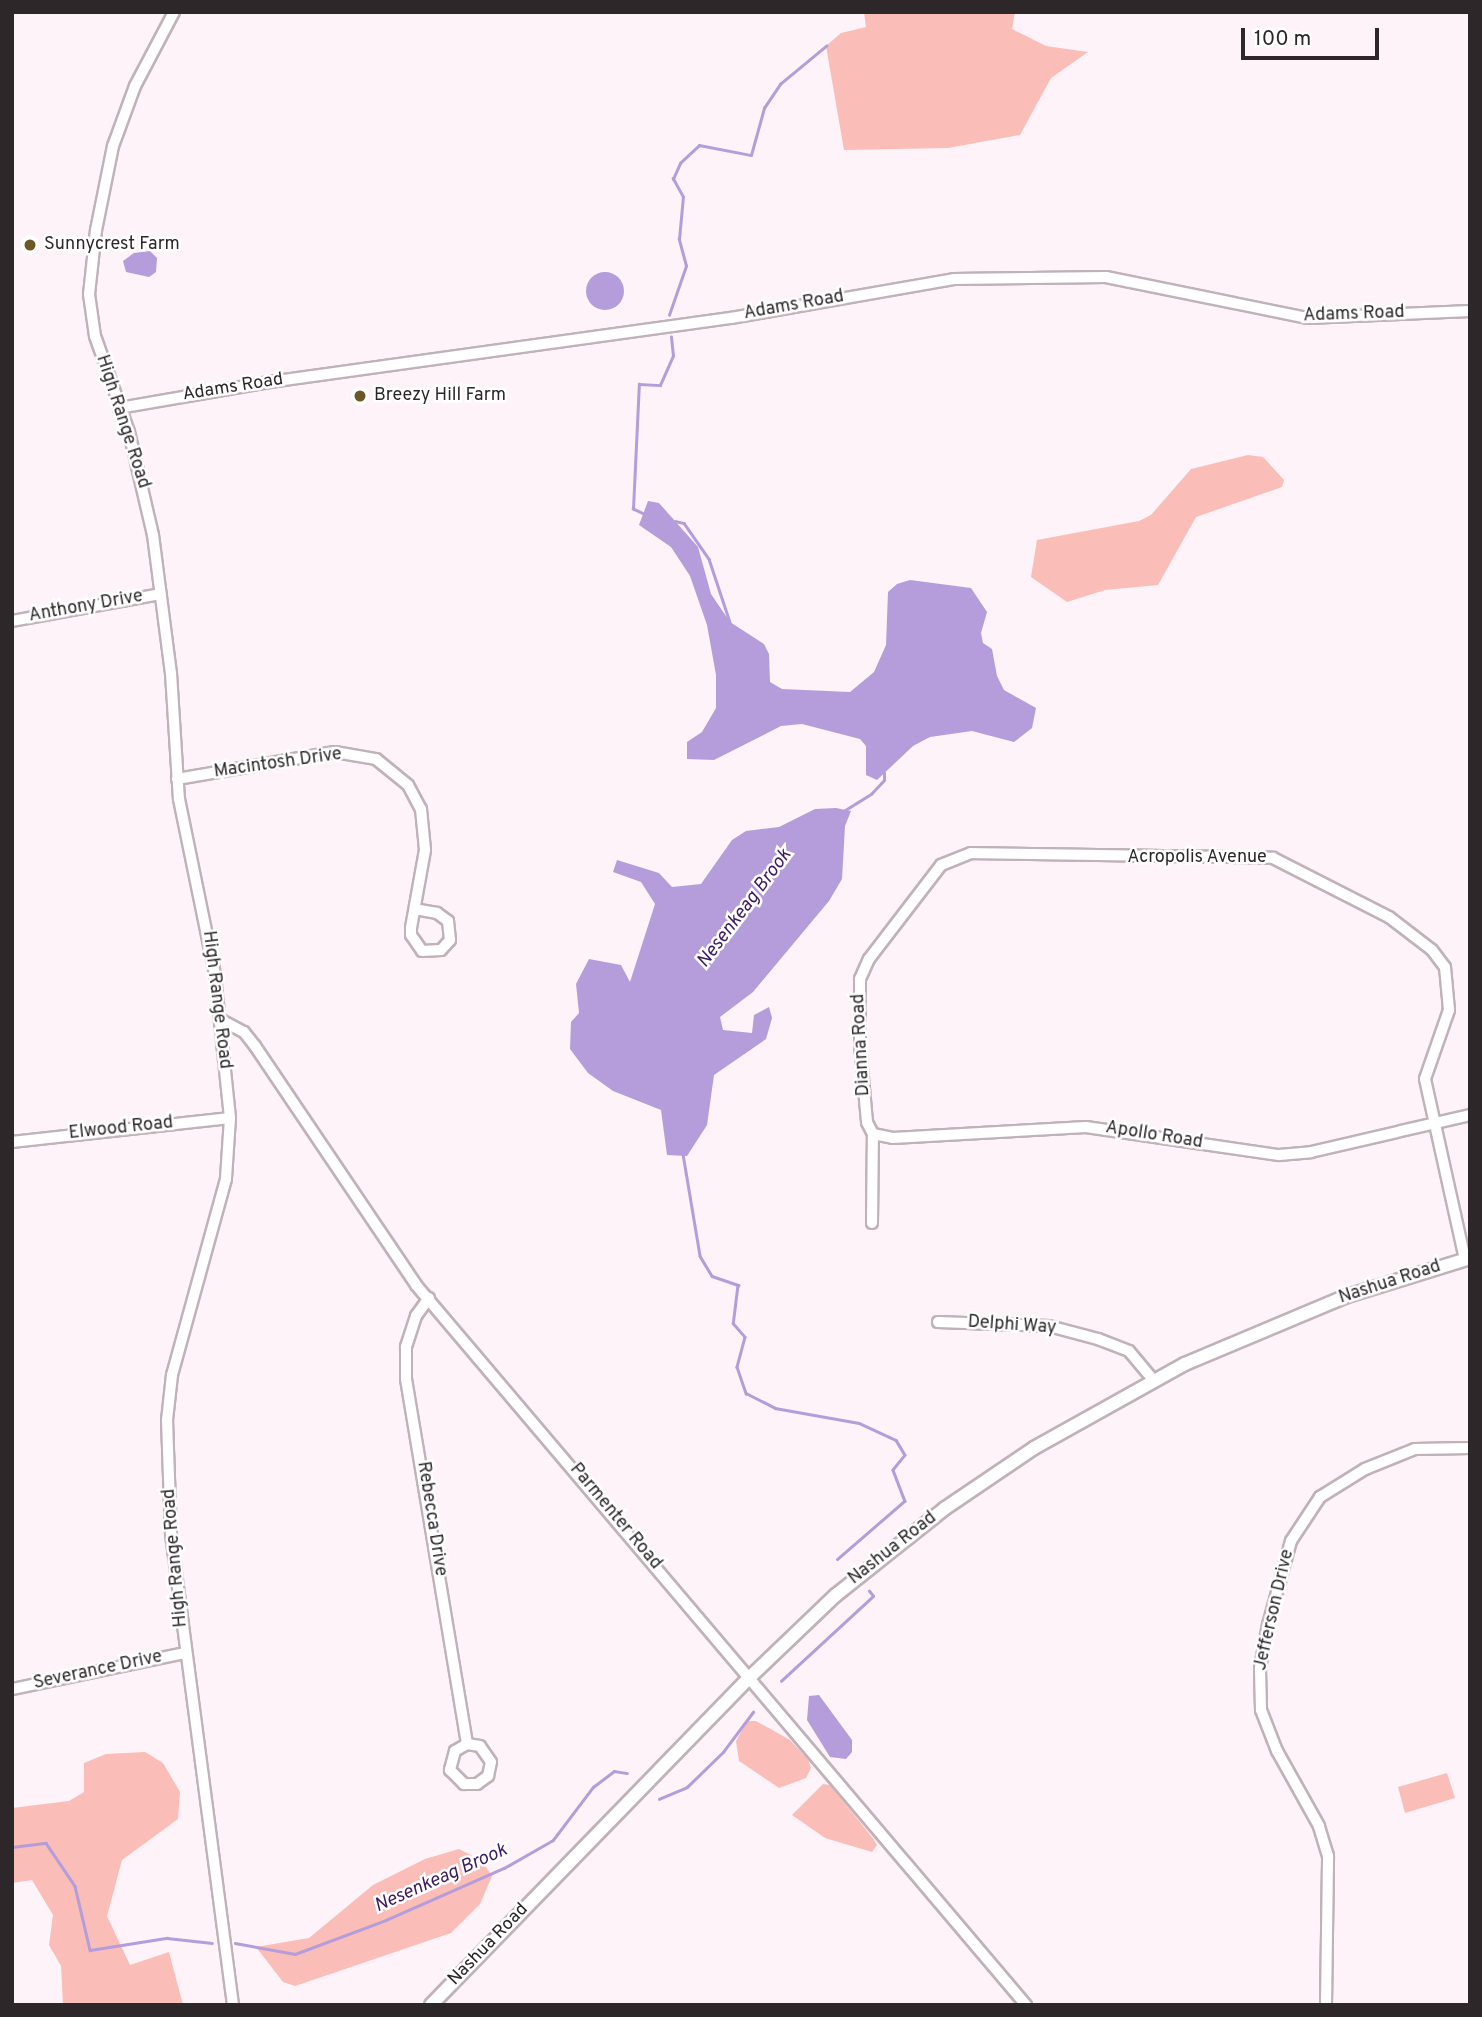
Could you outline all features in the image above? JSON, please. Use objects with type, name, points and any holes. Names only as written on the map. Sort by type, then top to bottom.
[{"type":"main road","name":"Nashua Road","points":[[431,2005],[748,1679],[836,1595],[926,1522],[1034,1448],[1153,1380],[1313,1309],[1467,1258]]},
{"type":"street","name":"High Range Road","points":[[174,12],[144,66],[119,126],[92,251],[91,316],[147,503],[174,705],[177,779],[221,1020],[230,1118],[223,1192],[172,1375],[167,1415],[171,1535],[233,2005]]},
{"type":"street","name":"Adams Road","points":[[119,408],[270,382],[742,316],[954,279],[1106,277],[1308,318],[1470,311]]},
{"type":"street","name":"Anthony Drive","points":[[12,621],[161,594]]},
{"type":"street","name":"Macintosh Drive","points":[[177,779],[335,752],[376,759],[408,785],[425,822],[425,850],[415,909],[413,941],[422,951],[441,950],[450,940],[448,921],[437,913],[415,909]]},
{"type":"street","name":"Acropolis Avenue","points":[[950,859],[971,853],[1146,859],[1262,856],[1283,861],[1380,911],[1432,950],[1448,978],[1446,1020],[1425,1079],[1433,1124],[1467,1258]]},
{"type":"street","name":"Dianna Road","points":[[872,1223],[873,1134],[867,1122],[859,1021],[860,979],[869,959],[926,879],[950,859]]},
{"type":"street","name":"Parmenter Road","points":[[221,1020],[250,1038],[383,1242],[705,1622],[748,1679],[1027,2005]]},
{"type":"street","name":"Apollo Road","points":[[873,1134],[893,1138],[1086,1126],[1279,1155],[1311,1152],[1470,1115]]},
{"type":"street","name":"Elwood Road","points":[[12,1142],[230,1118]]},
{"type":"street","name":"Rebecca Drive","points":[[429,1298],[416,1316],[406,1347],[406,1379],[467,1744]]},
{"type":"street","name":"Delphi Way","points":[[938,1322],[1049,1325],[1129,1352],[1153,1380]]},
{"type":"street","name":"Jefferson Drive","points":[[1326,2005],[1328,1856],[1319,1826],[1277,1751],[1261,1710],[1260,1668],[1268,1625],[1291,1541],[1320,1497],[1365,1469],[1415,1449],[1470,1448]]},
{"type":"street","name":"Severance Drive","points":[[12,1689],[185,1653]]},
{"type":"street","points":[[467,1744],[480,1746],[490,1756],[488,1776],[477,1784],[464,1784],[450,1770],[451,1756],[467,1744]]},
{"type":"shaded area","points":[[864,12],[1015,12],[1012,29],[1046,46],[1088,52],[1051,78],[1020,135],[948,148],[844,150],[826,46],[841,33],[866,27]]},
{"type":"shaded area","points":[[1248,455],[1263,457],[1284,480],[1282,487],[1196,517],[1158,585],[1105,590],[1067,602],[1031,577],[1037,540],[1139,521],[1151,515],[1191,469]]},
{"type":"shaded area","points":[[747,1721],[756,1721],[790,1740],[808,1759],[811,1768],[806,1778],[779,1788],[739,1761],[736,1741]]},
{"type":"shaded area","points":[[145,1752],[163,1763],[180,1792],[178,1819],[122,1860],[107,1916],[130,1965],[169,1952],[183,2005],[63,2005],[61,1966],[49,1945],[53,1915],[32,1880],[12,1883],[12,1808],[69,1801],[84,1792],[84,1763],[106,1754]]},
{"type":"shaded area","points":[[1447,1773],[1455,1798],[1405,1813],[1398,1787]]},
{"type":"shaded area","points":[[823,1784],[830,1785],[872,1837],[877,1845],[872,1852],[825,1838],[792,1815]]},
{"type":"shaded area","points":[[459,1849],[482,1861],[492,1876],[480,1904],[451,1933],[295,1986],[283,1982],[256,1947],[309,1938],[373,1885],[425,1859]]},
{"type":"water","points":[[150,251],[157,258],[156,272],[149,277],[126,272],[123,261],[134,253]]},
{"type":"water","points":[[605,272],[619,277],[624,291],[619,305],[605,310],[591,305],[586,291],[591,277]]},
{"type":"water","points":[[648,501],[659,503],[698,547],[711,594],[730,622],[764,644],[769,654],[770,682],[782,689],[850,692],[874,672],[886,645],[888,592],[897,584],[910,580],[971,588],[987,612],[981,633],[983,643],[992,649],[997,676],[1004,690],[1036,708],[1032,728],[1014,742],[972,731],[930,737],[913,746],[877,780],[866,775],[866,746],[860,739],[802,724],[781,726],[714,760],[687,759],[687,742],[702,732],[716,708],[716,675],[707,625],[690,576],[671,547],[639,525]]},
{"type":"water","points":[[836,808],[851,811],[845,826],[842,879],[829,901],[753,992],[720,1017],[723,1030],[752,1033],[754,1015],[769,1007],[772,1018],[766,1039],[714,1075],[707,1125],[687,1156],[667,1155],[661,1110],[613,1091],[588,1073],[570,1049],[571,1022],[579,1013],[576,984],[589,959],[621,965],[630,982],[655,904],[641,882],[613,872],[617,860],[659,873],[672,887],[701,884],[732,840],[746,831],[779,827],[815,809]]},
{"type":"water","points":[[819,1695],[852,1740],[852,1752],[846,1759],[830,1757],[807,1720],[809,1696]]},
{"type":"waterway","name":"Nesenkeag Brook","points":[[669,315],[686,266],[679,239],[683,197],[673,179],[680,163],[699,145],[751,155],[764,108],[780,84],[826,46]]},
{"type":"waterway","name":"Nesenkeag Brook","points":[[644,514],[633,509],[639,384],[660,385],[673,356],[671,337]]},
{"type":"waterway","name":"Nesenkeag Brook","points":[[675,521],[684,523],[709,559],[730,622]]},
{"type":"waterway","name":"Nesenkeag Brook","points":[[842,812],[871,794],[884,780],[884,773]]},
{"type":"waterway","name":"Nesenkeag Brook","points":[[683,1154],[700,1256],[712,1276],[738,1285],[733,1323],[745,1337],[737,1367],[746,1393],[775,1408],[859,1423],[896,1440],[905,1455],[893,1470],[905,1501],[838,1559]]},
{"type":"waterway","name":"Nesenkeag Brook","points":[[781,1681],[873,1596],[869,1591]]},
{"type":"waterway","name":"Nesenkeag Brook","points":[[659,1799],[687,1787],[723,1752],[753,1712]]},
{"type":"waterway","name":"Nesenkeag Brook","points":[[235,1943],[295,1954],[386,1920],[504,1868],[553,1840],[593,1787],[614,1771],[627,1773]]},
{"type":"waterway","name":"Nesenkeag Brook","points":[[12,1847],[46,1843],[75,1886],[90,1950],[167,1938],[212,1943]]},
{"type":"place","name":"Sunnycrest Farm","points":[[30,245]]},
{"type":"place","name":"Breezy Hill Farm","points":[[360,396]]}]
